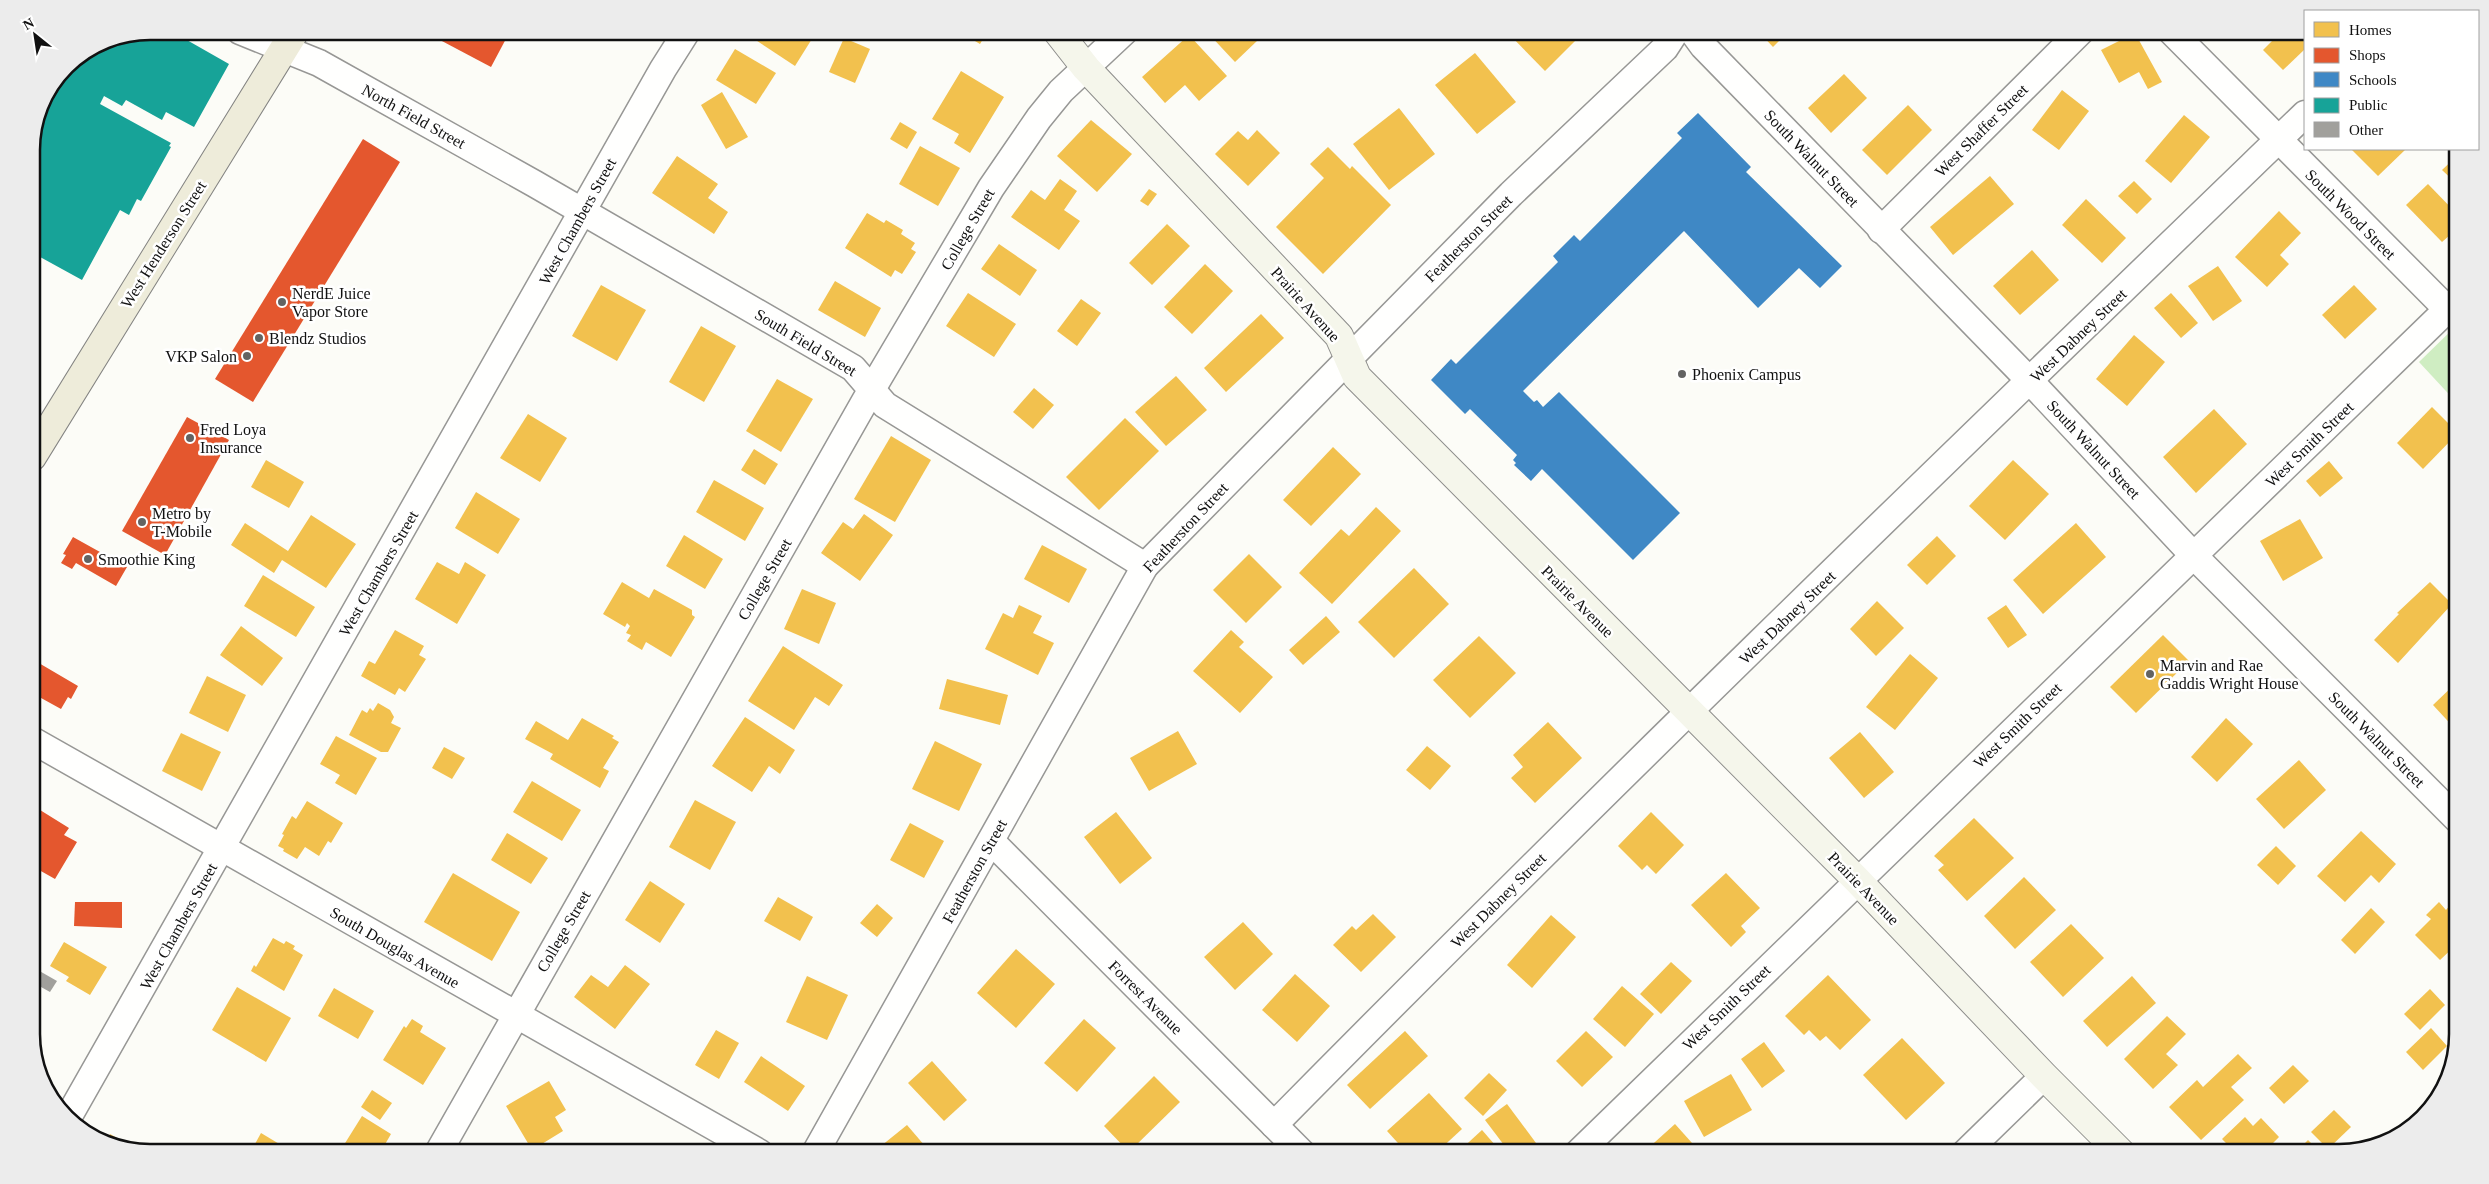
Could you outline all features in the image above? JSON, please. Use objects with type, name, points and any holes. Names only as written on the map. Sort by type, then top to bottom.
[{"type":"main road","name":"West Henderson Street","points":[[40,444],[289,40]]},
{"type":"street","name":"North Field Street","points":[[289,40],[319,63],[583,211]]},
{"type":"street","name":"West Chambers Street","points":[[72,1111],[681,40]]},
{"type":"street","name":"Prairie Avenue","points":[[1064,40],[1086,68],[1339,336],[1357,378],[1857,880],[2044,1076],[2112,1144]]},
{"type":"street","name":"College Street","points":[[443,1144],[872,389],[995,181],[1039,118],[1061,91],[1116,40]]},
{"type":"street","name":"Featherston Street","points":[[820,1144],[1145,566],[1511,194],[1664,48],[1670,40]]},
{"type":"street","name":"South Walnut Street","points":[[1698,40],[1881,230],[2030,381],[2194,556],[2449,811]]},
{"type":"street","name":"West Shaffer Street","points":[[1881,230],[2072,40]]},
{"type":"street","name":"South Wood Street","points":[[2180,40],[2278,140],[2449,301]]},
{"type":"street","name":"West Dabney Street","points":[[1274,1125],[1432,965],[1688,712],[2304,115]]},
{"type":"street","name":"South Field Street","points":[[583,211],[853,368],[885,405],[1145,566]]},
{"type":"street","name":"West Smith Street","points":[[1587,1144],[2449,307]]},
{"type":"street","name":"South Douglas Avenue","points":[[40,745],[515,1016],[744,1144]]},
{"type":"street","name":"Forrest Avenue","points":[[990,840],[1293,1144]]},
{"type":"street","points":[[1975,1144],[2044,1076]]},
{"type":"green space","points":[[2449,333],[2449,394],[2419,362]]},
{"type":"building: Homes","points":[[756,40],[811,40],[795,66]]},
{"type":"building: Homes","points":[[843,40],[849,40],[870,49],[855,83],[829,72]]},
{"type":"building: Homes","points":[[973,40],[982,40],[980,44]]},
{"type":"building: Homes","points":[[1183,40],[1194,40],[1227,76],[1199,101],[1185,85],[1165,103],[1142,77]]},
{"type":"building: Homes","points":[[1214,40],[1256,40],[1257,41],[1235,62]]},
{"type":"building: Homes","points":[[1515,40],[1576,40],[1545,71]]},
{"type":"building: Homes","points":[[1766,40],[1780,40],[1773,47]]},
{"type":"building: Homes","points":[[2121,40],[2139,40],[2162,82],[2148,89],[2139,72],[2119,83],[2101,50]]},
{"type":"building: Homes","points":[[2273,40],[2304,40],[2304,50],[2283,70],[2263,50]]},
{"type":"building: Homes","points":[[735,49],[776,73],[756,104],[716,80]]},
{"type":"building: Homes","points":[[1475,53],[1516,102],[1477,134],[1435,85]]},
{"type":"building: Homes","points":[[961,71],[1004,97],[970,153],[954,143],[959,134],[932,119]]},
{"type":"building: Homes","points":[[1844,74],[1867,98],[1831,133],[1808,108]]},
{"type":"building: Homes","points":[[2062,90],[2089,111],[2059,150],[2032,130]]},
{"type":"building: Homes","points":[[722,92],[748,137],[726,149],[701,105]]},
{"type":"building: Homes","points":[[1908,105],[1932,130],[1887,175],[1862,150]]},
{"type":"building: Homes","points":[[1399,108],[1435,154],[1389,190],[1353,144]]},
{"type":"building: Homes","points":[[2184,115],[2210,137],[2171,183],[2145,161]]},
{"type":"building: Homes","points":[[1091,120],[1132,154],[1097,192],[1057,156]]},
{"type":"building: Homes","points":[[900,122],[917,132],[907,149],[890,139]]},
{"type":"building: Homes","points":[[1257,130],[1280,153],[1248,186],[1215,154],[1238,131],[1248,140]]},
{"type":"building: Homes","points":[[920,146],[960,168],[938,206],[899,184]]},
{"type":"building: Homes","points":[[1328,147],[1350,169],[1352,166],[1391,205],[1323,274],[1276,227],[1324,178],[1310,164]]},
{"type":"building: Homes","points":[[2352,150],[2405,150],[2378,176]]},
{"type":"building: Homes","points":[[677,156],[718,184],[708,198],[728,212],[714,234],[652,193]]},
{"type":"building: Homes","points":[[2449,163],[2449,177],[2442,170]]},
{"type":"building: Homes","points":[[1990,176],[2014,204],[1953,255],[1930,227]]},
{"type":"building: Homes","points":[[1060,179],[1077,191],[1064,210],[1080,221],[1059,250],[1011,217],[1031,190],[1045,200]]},
{"type":"building: Homes","points":[[2134,181],[2152,199],[2137,214],[2118,196]]},
{"type":"building: Homes","points":[[2428,184],[2449,206],[2449,236],[2442,242],[2406,205]]},
{"type":"building: Homes","points":[[1149,189],[1157,194],[1148,206],[1140,201]]},
{"type":"building: Homes","points":[[2086,199],[2126,238],[2102,263],[2062,225]]},
{"type":"building: Homes","points":[[2279,211],[2301,233],[2280,255],[2289,264],[2267,287],[2235,257]]},
{"type":"building: Homes","points":[[867,213],[884,223],[886,220],[903,230],[901,234],[915,243],[911,249],[916,252],[902,274],[895,270],[891,277],[845,248]]},
{"type":"building: Homes","points":[[1167,224],[1190,246],[1152,285],[1129,263]]},
{"type":"building: Homes","points":[[999,244],[1037,270],[1020,296],[981,269]]},
{"type":"building: Homes","points":[[2032,250],[2059,280],[2020,315],[1993,286]]},
{"type":"building: Homes","points":[[1205,264],[1233,291],[1192,334],[1164,307]]},
{"type":"building: Homes","points":[[2218,266],[2242,301],[2213,321],[2188,286]]},
{"type":"building: Homes","points":[[835,281],[881,308],[865,337],[818,310]]},
{"type":"building: Homes","points":[[601,285],[646,310],[617,361],[572,336]]},
{"type":"building: Homes","points":[[2354,285],[2377,309],[2345,339],[2322,315]]},
{"type":"building: Homes","points":[[968,293],[1016,324],[994,357],[946,326]]},
{"type":"building: Homes","points":[[2171,293],[2198,323],[2181,338],[2154,308]]},
{"type":"building: Homes","points":[[1081,299],[1101,313],[1077,346],[1057,331]]},
{"type":"building: Homes","points":[[1261,314],[1284,338],[1226,392],[1204,368]]},
{"type":"building: Homes","points":[[701,326],[736,346],[704,402],[669,382]]},
{"type":"building: Homes","points":[[2134,335],[2165,362],[2127,406],[2096,379]]},
{"type":"building: Homes","points":[[1176,376],[1207,410],[1166,446],[1135,412]]},
{"type":"building: Homes","points":[[777,379],[813,399],[781,452],[746,431]]},
{"type":"building: Homes","points":[[1034,388],[1054,405],[1033,429],[1013,412]]},
{"type":"building: Homes","points":[[2432,407],[2449,424],[2449,442],[2423,469],[2397,443]]},
{"type":"building: Homes","points":[[2214,409],[2247,444],[2196,493],[2163,457]]},
{"type":"building: Homes","points":[[528,414],[567,438],[540,482],[500,458]]},
{"type":"building: Homes","points":[[1125,418],[1159,451],[1099,510],[1066,477]]},
{"type":"building: Homes","points":[[891,436],[931,460],[895,522],[854,499]]},
{"type":"building: Homes","points":[[1333,447],[1361,474],[1311,526],[1283,500]]},
{"type":"building: Homes","points":[[754,449],[778,464],[765,485],[741,470]]},
{"type":"building: Homes","points":[[266,460],[304,482],[289,508],[251,487]]},
{"type":"building: Homes","points":[[2013,460],[2049,494],[2005,540],[1969,506]]},
{"type":"building: Homes","points":[[2329,461],[2343,478],[2320,497],[2306,481]]},
{"type":"building: Homes","points":[[714,480],[764,508],[745,541],[696,512]]},
{"type":"building: Homes","points":[[476,492],[520,519],[498,554],[455,528]]},
{"type":"building: Homes","points":[[1376,507],[1401,531],[1332,604],[1299,573],[1341,529],[1349,536]]},
{"type":"building: Homes","points":[[864,514],[893,535],[860,581],[821,553],[843,522],[853,529]]},
{"type":"building: Homes","points":[[311,515],[356,544],[326,588],[282,560],[274,573],[231,545],[245,523],[288,551]]},
{"type":"building: Homes","points":[[2300,519],[2323,558],[2283,581],[2260,541]]},
{"type":"building: Homes","points":[[2076,523],[2106,557],[2043,614],[2013,580]]},
{"type":"building: Homes","points":[[684,535],[723,559],[705,589],[666,566]]},
{"type":"building: Homes","points":[[1937,536],[1956,556],[1927,585],[1907,565]]},
{"type":"building: Homes","points":[[1042,545],[1087,569],[1069,603],[1024,579]]},
{"type":"building: Homes","points":[[1249,554],[1282,587],[1246,623],[1213,590]]},
{"type":"building: Homes","points":[[437,562],[459,574],[465,562],[486,575],[457,624],[415,599]]},
{"type":"building: Homes","points":[[1414,568],[1449,604],[1394,658],[1358,622]]},
{"type":"building: Homes","points":[[263,575],[315,607],[296,637],[244,606]]},
{"type":"building: Homes","points":[[622,582],[649,598],[654,589],[692,610],[692,615],[695,617],[671,657],[646,642],[642,650],[627,641],[631,635],[626,633],[630,626],[627,623],[625,627],[603,614]]},
{"type":"building: Homes","points":[[2430,582],[2449,601],[2449,607],[2398,663],[2374,640],[2399,614],[2397,613]]},
{"type":"building: Homes","points":[[802,589],[836,603],[819,644],[784,629]]},
{"type":"building: Homes","points":[[1877,601],[1904,628],[1876,656],[1850,629]]},
{"type":"building: Homes","points":[[1019,605],[1042,616],[1033,633],[1054,643],[1038,675],[985,649],[1003,613],[1013,618]]},
{"type":"building: Homes","points":[[2006,605],[2027,635],[2008,648],[1987,618]]},
{"type":"building: Homes","points":[[1326,616],[1340,632],[1303,665],[1289,650]]},
{"type":"building: Homes","points":[[241,626],[283,658],[262,686],[220,655]]},
{"type":"building: Homes","points":[[395,630],[424,646],[419,655],[426,659],[405,692],[399,688],[395,695],[361,676],[369,661],[375,664]]},
{"type":"building: Homes","points":[[1231,630],[1244,642],[1239,647],[1273,677],[1240,713],[1193,671]]},
{"type":"building: Homes","name":"Marvin and Rae Gaddis Wright House","points":[[2163,635],[2189,661],[2136,713],[2110,687]]},
{"type":"building: Homes","points":[[1479,636],[1516,673],[1470,718],[1433,680]]},
{"type":"building: Homes","points":[[783,646],[843,685],[829,706],[815,697],[794,730],[748,701]]},
{"type":"building: Homes","points":[[1910,654],[1938,678],[1895,730],[1866,707]]},
{"type":"building: Homes","points":[[207,676],[246,695],[228,732],[189,713]]},
{"type":"building: Homes","points":[[947,679],[1008,695],[1000,725],[939,709]]},
{"type":"building: Homes","points":[[2449,690],[2449,722],[2433,705]]},
{"type":"building: Homes","points":[[378,703],[390,710],[394,717],[391,723],[401,728],[388,752],[381,752],[349,735],[362,710],[367,713],[370,708],[373,711]]},
{"type":"building: Homes","points":[[745,717],[795,750],[780,774],[769,766],[752,792],[712,766]]},
{"type":"building: Homes","points":[[582,718],[614,736],[612,738],[619,742],[603,768],[609,771],[600,788],[550,759],[553,754],[525,739],[536,721],[568,740]]},
{"type":"building: Homes","points":[[2226,718],[2253,744],[2217,782],[2191,757]]},
{"type":"building: Homes","points":[[1548,722],[1582,758],[1535,803],[1511,778],[1523,767],[1513,755]]},
{"type":"building: Homes","points":[[1178,731],[1197,764],[1149,791],[1130,758]]},
{"type":"building: Homes","points":[[1860,732],[1894,772],[1864,798],[1829,758]]},
{"type":"building: Homes","points":[[181,733],[221,752],[202,791],[162,771]]},
{"type":"building: Homes","points":[[336,736],[377,758],[356,795],[335,783],[340,775],[320,764]]},
{"type":"building: Homes","points":[[935,741],[982,764],[959,811],[912,789]]},
{"type":"building: Homes","points":[[1427,746],[1451,766],[1430,790],[1406,770]]},
{"type":"building: Homes","points":[[444,747],[465,758],[452,779],[432,768]]},
{"type":"building: Homes","points":[[2299,760],[2326,790],[2284,829],[2256,799]]},
{"type":"building: Homes","points":[[532,781],[581,810],[562,841],[513,812]]},
{"type":"building: Homes","points":[[695,800],[736,822],[710,870],[669,847]]},
{"type":"building: Homes","points":[[307,801],[343,823],[331,843],[328,841],[319,856],[305,847],[297,859],[278,846],[292,816],[296,819]]},
{"type":"building: Homes","points":[[1116,812],[1152,858],[1120,884],[1084,837]]},
{"type":"building: Homes","points":[[1651,812],[1684,845],[1656,874],[1647,865],[1642,870],[1618,846]]},
{"type":"building: Homes","points":[[1974,818],[2014,858],[1967,901],[1938,870],[1944,865],[1934,856]]},
{"type":"building: Homes","points":[[910,823],[944,841],[924,878],[890,860]]},
{"type":"building: Homes","points":[[2361,831],[2396,864],[2379,883],[2371,875],[2345,902],[2317,876]]},
{"type":"building: Homes","points":[[507,833],[548,858],[531,884],[491,860]]},
{"type":"building: Homes","points":[[2276,846],[2296,866],[2278,885],[2257,865]]},
{"type":"building: Homes","points":[[453,873],[520,912],[492,961],[424,922]]},
{"type":"building: Homes","points":[[1726,873],[1760,908],[1741,926],[1746,932],[1731,947],[1691,905]]},
{"type":"building: Homes","points":[[2024,877],[2056,910],[2015,949],[1984,916]]},
{"type":"building: Homes","points":[[650,881],[685,904],[660,943],[625,920]]},
{"type":"building: Homes","points":[[778,897],[813,917],[800,941],[764,921]]},
{"type":"building: Homes","points":[[2439,902],[2446,910],[2449,906],[2449,952],[2440,960],[2415,935],[2431,919],[2426,915]]},
{"type":"building: Homes","points":[[877,904],[893,918],[877,937],[860,923]]},
{"type":"building: Homes","points":[[2371,908],[2385,922],[2355,954],[2341,940]]},
{"type":"building: Homes","points":[[1373,914],[1396,937],[1361,972],[1333,945],[1352,926],[1356,930]]},
{"type":"building: Homes","points":[[1551,915],[1576,937],[1532,988],[1507,965]]},
{"type":"building: Homes","points":[[1243,922],[1273,954],[1235,990],[1204,957]]},
{"type":"building: Homes","points":[[2071,924],[2104,958],[2063,997],[2030,962]]},
{"type":"building: Homes","points":[[273,938],[284,944],[286,941],[295,946],[293,949],[303,955],[284,991],[251,971],[254,965],[256,967]]},
{"type":"building: Homes","points":[[64,942],[107,967],[90,995],[66,981],[69,977],[50,966]]},
{"type":"building: Homes","points":[[1016,949],[1055,984],[1016,1028],[977,993]]},
{"type":"building: Homes","points":[[1671,962],[1692,981],[1661,1014],[1640,994]]},
{"type":"building: Homes","points":[[625,965],[650,984],[615,1029],[574,997],[591,975],[608,987]]},
{"type":"building: Homes","points":[[1295,974],[1330,1006],[1297,1042],[1262,1010]]},
{"type":"building: Homes","points":[[1828,975],[1871,1020],[1840,1050],[1826,1036],[1820,1041],[1809,1030],[1804,1035],[1785,1016]]},
{"type":"building: Homes","points":[[807,976],[848,995],[827,1040],[786,1022]]},
{"type":"building: Homes","points":[[2132,976],[2156,1003],[2107,1047],[2083,1021]]},
{"type":"building: Homes","points":[[1622,986],[1654,1014],[1625,1047],[1593,1019]]},
{"type":"building: Homes","points":[[237,987],[291,1018],[266,1062],[212,1030]]},
{"type":"building: Homes","points":[[334,988],[374,1011],[358,1039],[318,1016]]},
{"type":"building: Homes","points":[[2430,989],[2445,1005],[2420,1030],[2404,1014]]},
{"type":"building: Homes","points":[[2167,1016],[2186,1034],[2166,1054],[2178,1065],[2153,1089],[2124,1059]]},
{"type":"building: Homes","points":[[412,1019],[423,1026],[420,1032],[446,1048],[423,1085],[383,1060],[404,1026],[406,1028]]},
{"type":"building: Homes","points":[[1084,1019],[1116,1048],[1077,1092],[1044,1063]]},
{"type":"building: Homes","points":[[2431,1028],[2447,1046],[2423,1070],[2406,1052]]},
{"type":"building: Homes","points":[[716,1030],[739,1043],[719,1079],[695,1065]]},
{"type":"building: Homes","points":[[1405,1031],[1428,1056],[1370,1109],[1347,1085]]},
{"type":"building: Homes","points":[[1586,1031],[1613,1057],[1582,1087],[1556,1061]]},
{"type":"building: Homes","points":[[1902,1038],[1945,1083],[1906,1120],[1863,1075]]},
{"type":"building: Homes","points":[[1764,1042],[1785,1071],[1762,1088],[1741,1059]]},
{"type":"building: Homes","points":[[2238,1054],[2252,1068],[2231,1087],[2244,1100],[2201,1140],[2169,1107],[2197,1080],[2203,1087]]},
{"type":"building: Homes","points":[[761,1056],[805,1086],[788,1111],[744,1082]]},
{"type":"building: Homes","points":[[932,1061],[967,1100],[944,1121],[908,1083]]},
{"type":"building: Homes","points":[[2293,1065],[2309,1081],[2284,1104],[2269,1088]]},
{"type":"building: Homes","points":[[1489,1073],[1507,1090],[1483,1116],[1464,1098]]},
{"type":"building: Homes","points":[[1731,1074],[1752,1110],[1704,1137],[1684,1101]]},
{"type":"building: Homes","points":[[1154,1076],[1180,1102],[1137,1144],[1121,1144],[1104,1126]]},
{"type":"building: Homes","points":[[549,1081],[566,1110],[555,1117],[563,1131],[542,1144],[528,1144],[506,1106]]},
{"type":"building: Homes","points":[[372,1090],[392,1103],[380,1120],[361,1107]]},
{"type":"building: Homes","points":[[1429,1093],[1462,1129],[1446,1144],[1399,1144],[1387,1131]]},
{"type":"building: Homes","points":[[1507,1104],[1536,1143],[1503,1144],[1485,1120]]},
{"type":"building: Homes","points":[[2334,1110],[2351,1127],[2333,1144],[2323,1144],[2311,1132]]},
{"type":"building: Homes","points":[[362,1116],[391,1134],[385,1144],[344,1144]]},
{"type":"building: Homes","points":[[2245,1117],[2253,1126],[2261,1118],[2279,1137],[2272,1144],[2227,1144],[2222,1139]]},
{"type":"building: Homes","points":[[1675,1124],[1693,1144],[1653,1144]]},
{"type":"building: Homes","points":[[907,1125],[923,1144],[883,1144]]},
{"type":"building: Homes","points":[[1482,1130],[1494,1144],[1467,1144]]},
{"type":"building: Homes","points":[[261,1133],[279,1144],[255,1144]]},
{"type":"building: Homes","points":[[2308,1140],[2312,1144],[2304,1144]]},
{"type":"building: Shops","points":[[440,40],[505,40],[491,67]]},
{"type":"building: Shops","points":[[363,139],[400,162],[253,402],[215,379]]},
{"type":"building: Shops","points":[[187,417],[229,440],[165,555],[122,531]]},
{"type":"building: Shops","name":"Smoothie King","points":[[73,537],[127,567],[116,586],[76,563],[72,569],[61,563],[66,555],[63,554]]},
{"type":"building: Shops","points":[[40,664],[78,686],[71,699],[68,697],[61,709],[40,697]]},
{"type":"building: Shops","points":[[40,810],[69,828],[64,835],[77,842],[55,879],[40,871]]},
{"type":"building: Shops","points":[[75,902],[122,902],[122,928],[74,926]]},
{"type":"building: Schools","points":[[1698,113],[1751,167],[1746,172],[1842,266],[1820,288],[1799,268],[1758,308],[1684,231],[1523,391],[1534,402],[1537,400],[1543,407],[1559,392],[1680,513],[1633,560],[1542,469],[1531,481],[1514,465],[1516,463],[1513,460],[1517,455],[1470,409],[1465,414],[1431,380],[1451,359],[1456,364],[1558,262],[1553,256],[1574,235],[1580,241],[1682,138],[1677,133]]},
{"type":"building: Public","points":[[187,40],[229,64],[194,127],[166,112],[162,120],[126,100],[122,106],[104,96],[100,104],[171,143],[169,146],[171,147],[141,201],[137,199],[129,215],[120,210],[82,280],[40,257],[40,143],[48,108],[72,72],[108,48],[136,41]]},
{"type":"building: Other","points":[[40,971],[57,981],[50,992],[40,986]]},
{"type":"place","name":"NerdE Juice Vapor Store","points":[[282,302]]},
{"type":"place","name":"Blendz Studios","points":[[259,338]]},
{"type":"place","name":"VKP Salon","points":[[247,356]]},
{"type":"place","name":"Phoenix Campus","points":[[1682,374]]},
{"type":"place","name":"Fred Loya Insurance","points":[[190,438]]},
{"type":"place","name":"Metro by T-Mobile","points":[[142,522]]},
{"type":"place","name":"Smoothie King","points":[[88,559]]},
{"type":"place","name":"Marvin and Rae Gaddis Wright House","points":[[2150,674]]}]
